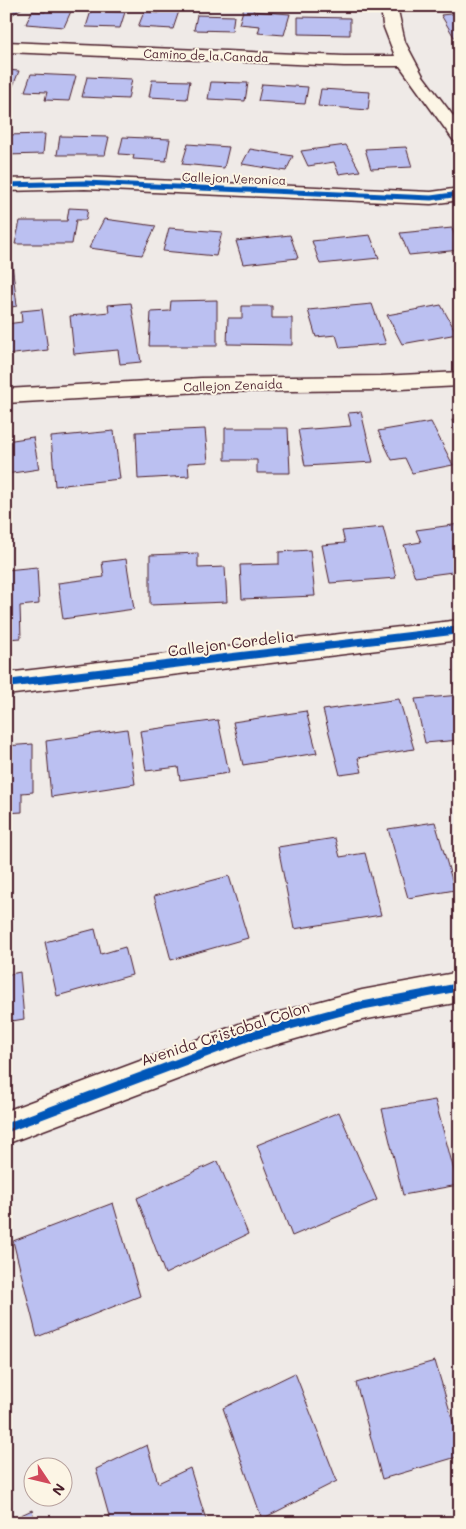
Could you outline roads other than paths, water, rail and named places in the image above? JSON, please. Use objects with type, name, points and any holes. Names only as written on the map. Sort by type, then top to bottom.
[{"type":"street","points":[[389,6],[394,41],[460,137]]},
{"type":"street","name":"Camino de la Canada","points":[[6,47],[344,61],[406,61]]},
{"type":"street","name":"Callejon Veronica","points":[[6,185],[86,183],[431,198],[460,194]]},
{"type":"street","name":"Callejon Zenaida","points":[[6,396],[221,384],[381,383],[460,379]]},
{"type":"street","name":"Callejon Cordelia","points":[[6,684],[460,630]]},
{"type":"street","name":"Avenida Cristobal Colon","points":[[6,1128],[250,1036],[362,1005],[460,987]]}]
